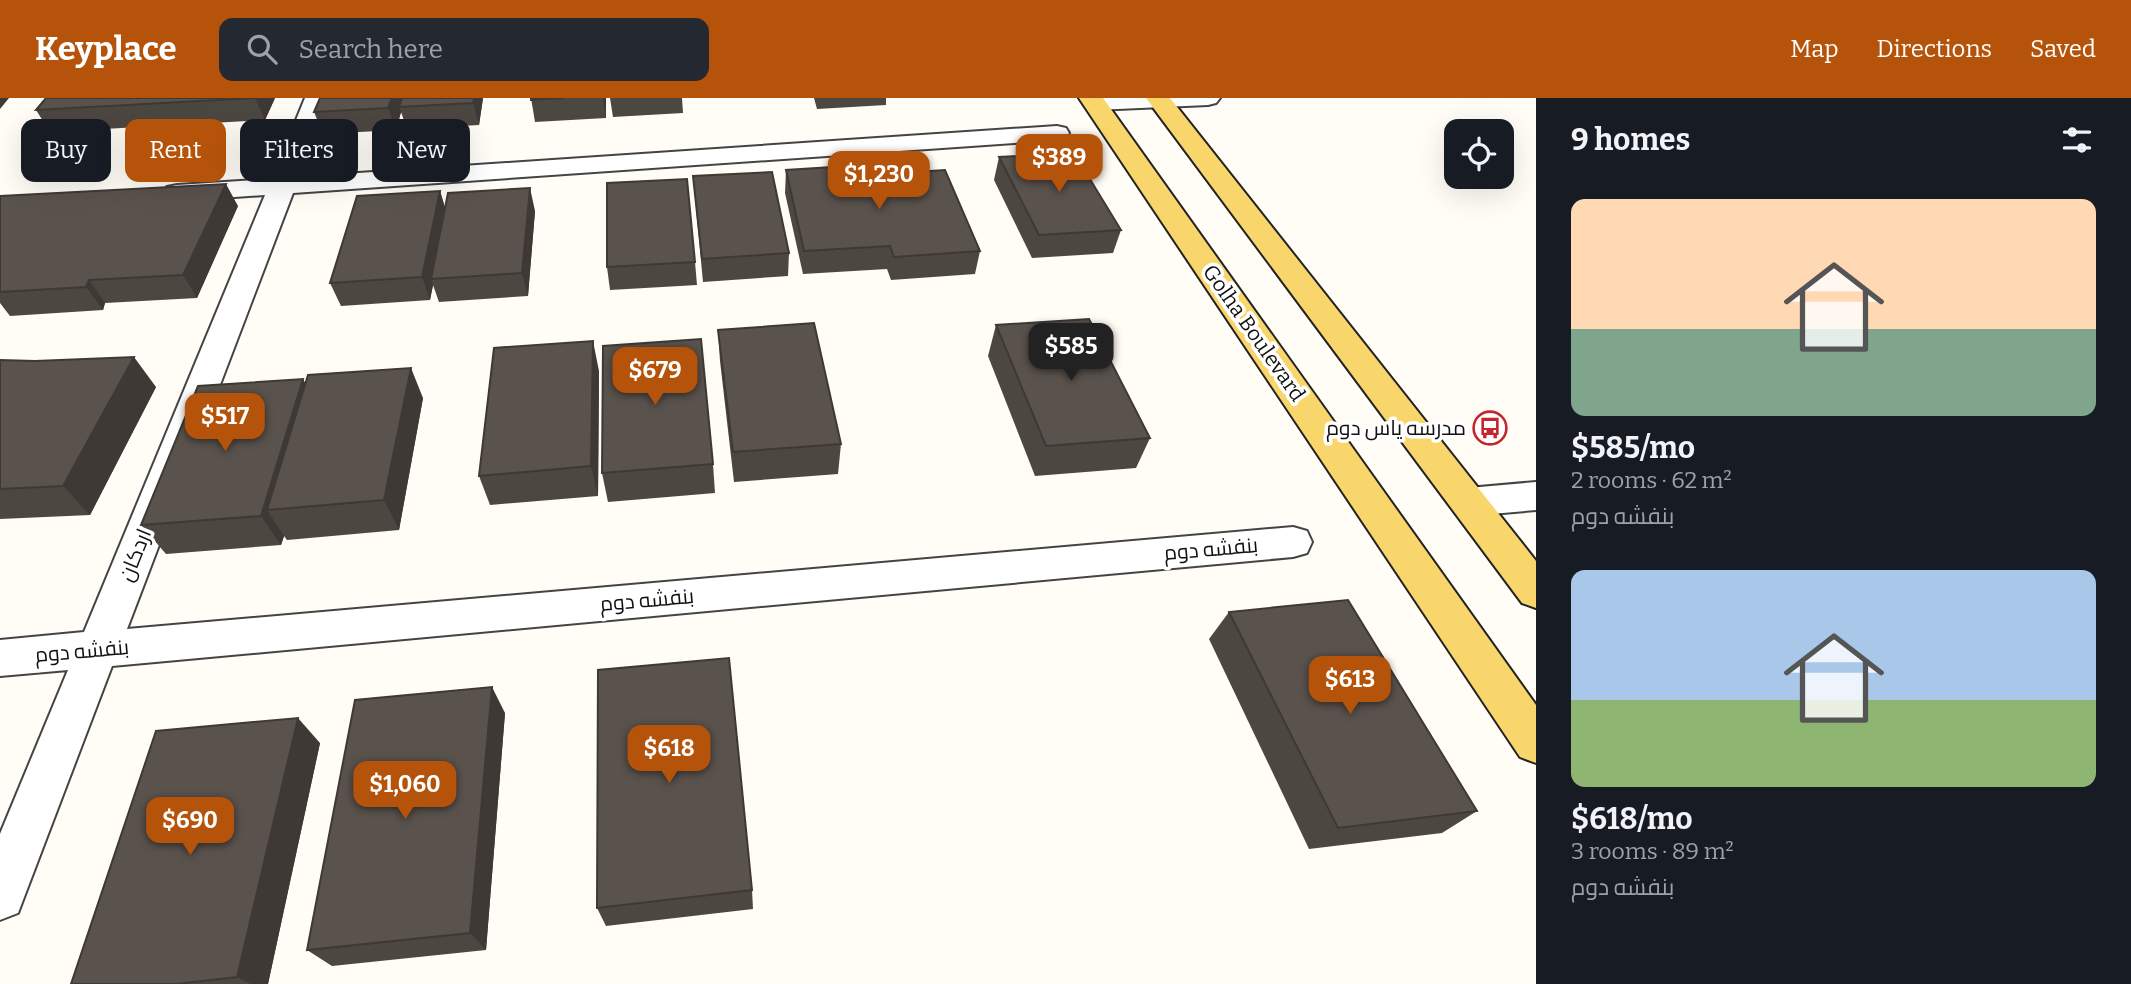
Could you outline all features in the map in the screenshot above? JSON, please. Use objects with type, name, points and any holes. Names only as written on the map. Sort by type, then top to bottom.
[{"type":"main road","points":[[1159,99],[1536,591]]},
{"type":"main road","name":"Golha Boulevard","points":[[1093,101],[1536,742]]},
{"type":"street","name":"اردکان","points":[[0,895],[317,98]]},
{"type":"street","points":[[1093,101],[1208,98]]},
{"type":"street","points":[[147,195],[1057,133]]},
{"type":"street","points":[[1468,502],[1536,496]]},
{"type":"street","name":"بنفشه دوم","points":[[0,658],[1293,542]]},
{"type":"building","points":[[46,98],[255,98],[36,110]]},
{"type":"building","points":[[320,98],[392,98],[388,108],[314,112]]},
{"type":"building","points":[[402,98],[474,98],[473,103],[399,107]]},
{"type":"building","points":[[531,98],[564,98],[531,100]]},
{"type":"building","points":[[1074,153],[1121,230],[1039,235],[999,157]]},
{"type":"building","points":[[864,165],[867,175],[945,170],[980,251],[894,257],[890,246],[804,251],[786,170]]},
{"type":"building","points":[[772,172],[789,253],[702,259],[693,176]]},
{"type":"building","points":[[687,179],[695,262],[607,267],[607,183]]},
{"type":"building","points":[[226,184],[183,275],[89,280],[86,287],[0,292],[0,196]]},
{"type":"building","points":[[530,188],[522,273],[431,279],[448,193]]},
{"type":"building","points":[[440,191],[422,277],[330,283],[357,196]]},
{"type":"building","points":[[1089,319],[1150,438],[1046,446],[996,325]]},
{"type":"building","points":[[814,323],[841,444],[733,452],[718,330]]},
{"type":"building","points":[[701,339],[713,464],[602,473],[603,346]]},
{"type":"building","points":[[593,341],[591,466],[479,476],[494,348]]},
{"type":"building","points":[[134,357],[63,486],[0,489],[0,360]]},
{"type":"building","points":[[411,368],[384,500],[267,510],[308,375]]},
{"type":"building","points":[[303,379],[261,516],[141,525],[198,386]]},
{"type":"building","points":[[1348,600],[1477,811],[1338,828],[1229,612]]},
{"type":"building","points":[[729,658],[752,890],[597,908],[598,670]]},
{"type":"building","points":[[492,687],[470,933],[307,950],[355,700]]},
{"type":"building","points":[[298,718],[237,977],[176,984],[71,984],[156,731]]},
{"type":"place","name":"مدرسه یاس دوم","points":[[1490,428]]}]
